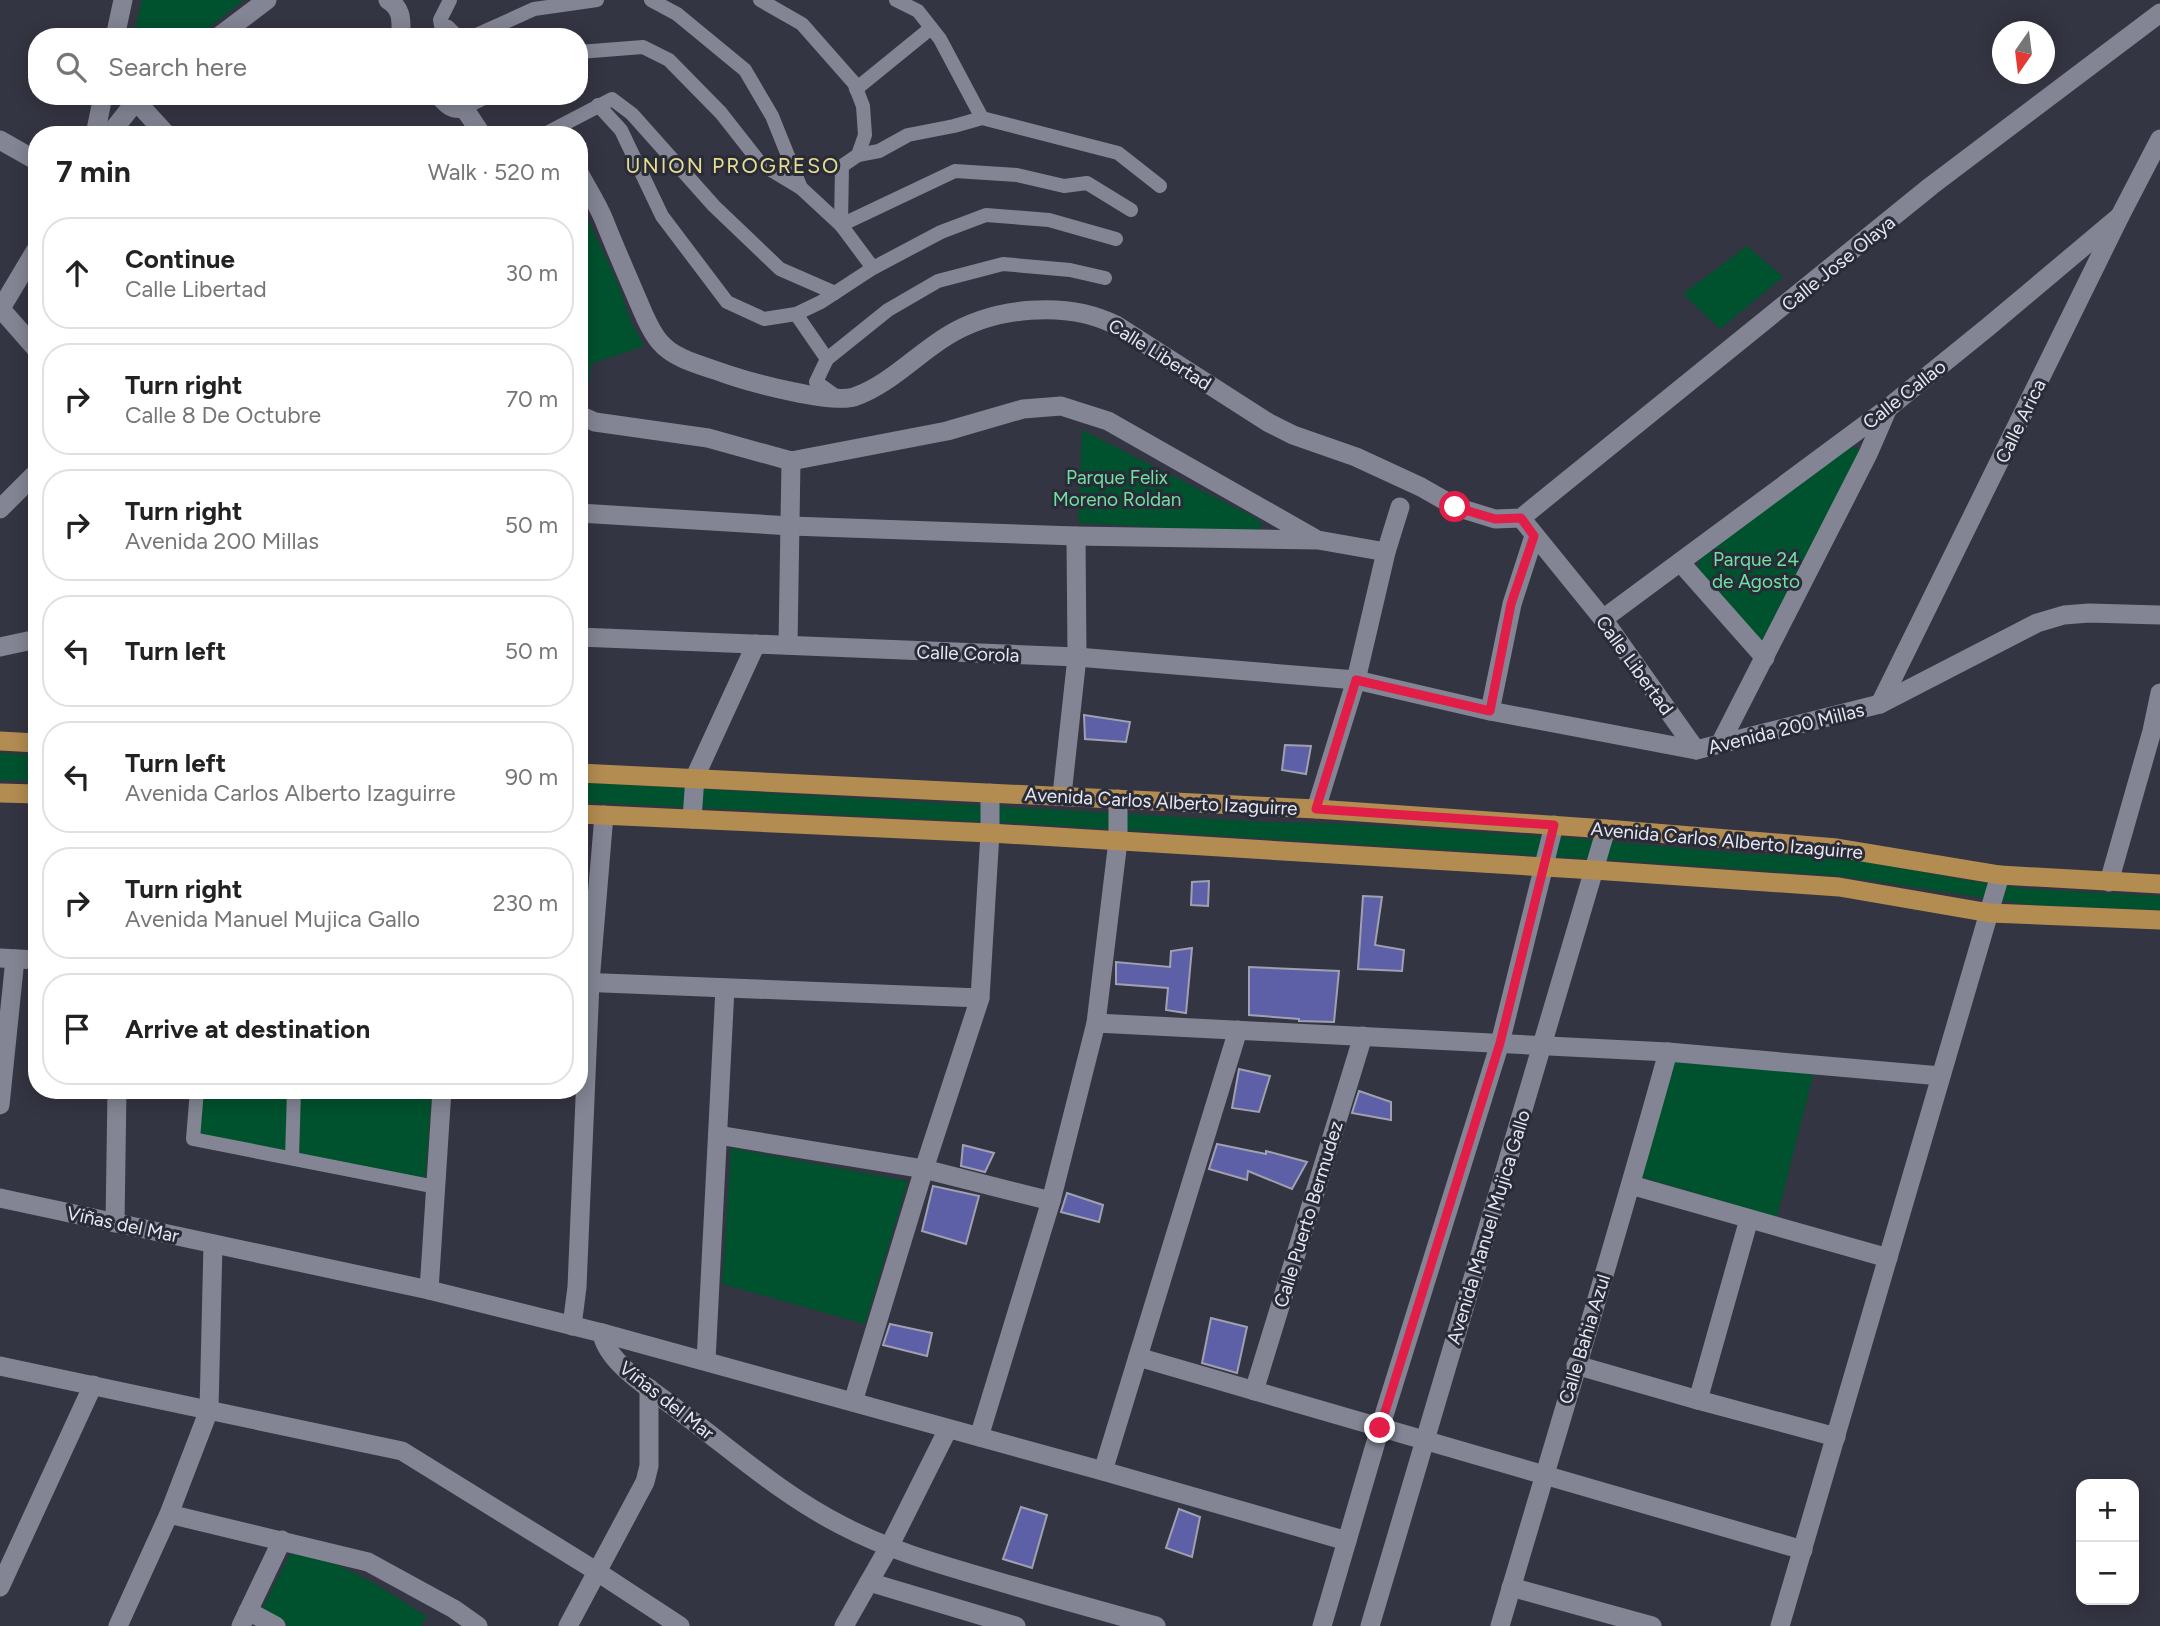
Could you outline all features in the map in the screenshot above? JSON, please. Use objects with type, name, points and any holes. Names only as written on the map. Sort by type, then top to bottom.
[{"type":"main road","points":[[0,741],[28,743]]},
{"type":"main road","name":"Avenida Carlos Alberto Izaguirre","points":[[588,773],[1062,795],[1554,825],[1837,848],[2000,874],[2160,884]]},
{"type":"main road","points":[[0,793],[28,794]]},
{"type":"main road","name":"Avenida Carlos Alberto Izaguirre","points":[[588,814],[990,833],[1594,870],[1839,887],[1990,913],[2160,920]]},
{"type":"street","points":[[118,28],[123,0]]},
{"type":"street","points":[[230,28],[267,0]]},
{"type":"street","points":[[441,28],[440,20],[450,0]]},
{"type":"street","points":[[492,28],[534,9],[597,0]]},
{"type":"street","points":[[651,0],[677,14],[745,70],[772,116],[801,188]]},
{"type":"street","points":[[760,0],[802,24],[854,83],[863,106],[865,135],[858,155]]},
{"type":"street","points":[[896,0],[918,11],[940,39],[982,118]]},
{"type":"street","points":[[394,1],[400,12],[401,28]]},
{"type":"street","name":"Calle Jose Olaya","points":[[1521,518],[1931,186],[2160,13]]},
{"type":"street","points":[[856,89],[931,28]]},
{"type":"street","points":[[588,51],[643,47],[669,60],[721,113],[761,164],[801,188],[841,225],[873,268]]},
{"type":"street","points":[[560,126],[612,99],[632,114],[714,205],[780,269],[835,293]]},
{"type":"street","points":[[97,126],[101,105]]},
{"type":"street","points":[[115,126],[132,105]]},
{"type":"street","points":[[143,105],[160,126]]},
{"type":"street","points":[[447,105],[455,109],[470,105]]},
{"type":"street","points":[[598,105],[621,130],[662,216],[727,302],[764,319],[796,314],[821,302],[873,268],[941,232],[986,215],[1049,220],[1116,239]]},
{"type":"street","points":[[464,108],[476,126]]},
{"type":"street","points":[[841,225],[842,166],[858,155],[879,151],[908,135],[982,118],[1118,153],[1160,186]]},
{"type":"street","name":"Calle Arica","points":[[1880,704],[2160,139]]},
{"type":"street","points":[[0,140],[28,156]]},
{"type":"street","points":[[841,225],[954,171],[1017,174],[1064,186],[1087,183],[1130,210]]},
{"type":"street","name":"Calle Libertad","points":[[588,189],[602,215],[645,318],[659,342],[683,359],[752,383],[812,395],[852,398],[881,383],[948,335],[986,317],[1028,310],[1083,313],[1116,325],[1269,423],[1293,435],[1356,457],[1455,507],[1495,519],[1521,518],[1603,619],[1696,750]]},
{"type":"street","name":"Calle Callao","points":[[1603,619],[1888,408],[2120,216]]},
{"type":"street","points":[[2067,261],[2081,267],[2090,278]]},
{"type":"street","points":[[28,263],[0,309],[28,340]]},
{"type":"street","points":[[837,397],[816,382],[827,359],[888,310],[938,281],[1003,264],[1070,270],[1105,278]]},
{"type":"street","points":[[796,314],[827,359]]},
{"type":"street","points":[[588,419],[708,438],[791,461],[947,431],[1023,409],[1061,406],[1108,421],[1318,540]]},
{"type":"street","points":[[1720,744],[1868,454],[1888,408]]},
{"type":"street","points":[[788,645],[791,461]]},
{"type":"street","points":[[0,509],[28,481]]},
{"type":"street","points":[[1316,809],[1356,680],[1386,552],[1400,507]]},
{"type":"street","points":[[588,514],[791,526],[1076,536],[1318,540],[1386,552]]},
{"type":"street","points":[[1062,795],[1077,657],[1076,536]]},
{"type":"street","points":[[1490,711],[1511,604],[1534,536]]},
{"type":"street","points":[[1680,562],[1765,659]]},
{"type":"street","name":"Avenida 200 Millas","points":[[1356,680],[1490,711],[1696,750],[1880,704],[2036,623],[2064,615],[2160,615]]},
{"type":"street","name":"Calle Corola","points":[[588,637],[1077,657],[1356,680]]},
{"type":"street","points":[[0,646],[28,641]]},
{"type":"street","points":[[692,819],[695,777],[756,644]]},
{"type":"street","points":[[2109,882],[2156,731],[2160,693]]},
{"type":"street","points":[[853,1402],[924,1169],[980,998],[990,793]]},
{"type":"street","points":[[979,1437],[1051,1201],[1096,1023],[1118,841],[1118,799]]},
{"type":"street","points":[[588,956],[604,815]]},
{"type":"street","points":[[1322,1626],[1380,1428],[1500,1043],[1554,825]]},
{"type":"street","name":"Avenida Manuel Mujica Gallo","points":[[1370,1626],[1606,829]]},
{"type":"street","points":[[1780,1626],[2000,874]]},
{"type":"street","points":[[0,1105],[7,958],[28,959]]},
{"type":"street","points":[[588,982],[980,998]]},
{"type":"street","points":[[706,1361],[725,988]]},
{"type":"street","points":[[1096,1023],[1668,1052],[1941,1076]]},
{"type":"street","points":[[1103,1471],[1238,1030]]},
{"type":"street","name":"Calle Puerto Bermudez","points":[[1254,1391],[1363,1036]]},
{"type":"street","name":"Calle Bahia Azul","points":[[1500,1626],[1668,1052]]},
{"type":"street","points":[[115,1223],[117,1099]]},
{"type":"street","points":[[196,1099],[193,1139],[436,1186]]},
{"type":"street","points":[[292,1158],[294,1099]]},
{"type":"street","points":[[429,1290],[441,1099]]},
{"type":"street","points":[[572,1326],[577,1287],[582,1099]]},
{"type":"street","points":[[718,1135],[924,1169],[1051,1201]]},
{"type":"street","points":[[1631,1185],[1888,1258]]},
{"type":"street","name":"Viñas del Mar","points":[[0,1198],[429,1290],[602,1333],[603,1341],[613,1358],[649,1388],[775,1485],[842,1526],[888,1547],[1156,1626]]},
{"type":"street","points":[[1698,1401],[1749,1219]]},
{"type":"street","points":[[118,1626],[169,1514],[209,1410],[213,1244]]},
{"type":"street","points":[[602,1333],[1347,1541]]},
{"type":"street","points":[[1138,1357],[1803,1550]]},
{"type":"street","points":[[1576,1365],[1698,1401],[1836,1437]]},
{"type":"street","points":[[0,1366],[402,1451],[680,1626]]},
{"type":"street","points":[[0,1587],[93,1385]]},
{"type":"street","points":[[568,1626],[645,1482],[649,1466],[649,1388]]},
{"type":"street","points":[[844,1626],[948,1429]]},
{"type":"street","points":[[169,1514],[368,1562],[454,1609],[478,1626]]},
{"type":"street","points":[[276,1626],[245,1618],[282,1540]]},
{"type":"street","points":[[869,1582],[1016,1626]]},
{"type":"street","points":[[1511,1587],[1652,1626]]},
{"type":"green space","points":[[142,0],[244,0],[208,28],[135,28]]},
{"type":"green space","points":[[588,219],[619,286],[631,322],[644,346],[591,364],[588,388]]},
{"type":"green space","points":[[1747,246],[1783,277],[1720,329],[1683,294]]},
{"type":"green space","name":"Parque Felix Moreno Roldan","points":[[1082,430],[1254,517],[1262,524],[1259,532],[1078,523]]},
{"type":"green space","name":"Parque 24 de Agosto","points":[[1851,447],[1861,452],[1764,644],[1698,570],[1699,558]]},
{"type":"green space","points":[[0,753],[28,755],[28,781],[0,780]]},
{"type":"green space","points":[[588,783],[1265,822],[1350,824],[1571,838],[1748,854],[1838,857],[2030,889],[2160,896],[2160,910],[2030,905],[1840,876],[1029,824],[588,802]]},
{"type":"green space","points":[[1674,1061],[1815,1068],[1777,1217],[1638,1176]]},
{"type":"green space","points":[[198,1099],[288,1099],[287,1151],[196,1137]]},
{"type":"green space","points":[[299,1099],[431,1099],[425,1182],[297,1157]]},
{"type":"green space","points":[[731,1148],[908,1181],[865,1324],[722,1284]]},
{"type":"green space","points":[[290,1554],[345,1568],[427,1616],[421,1626],[289,1626],[261,1611]]},
{"type":"building","points":[[1084,715],[1130,722],[1126,742],[1085,739]]},
{"type":"building","points":[[1285,745],[1311,746],[1306,774],[1282,770]]},
{"type":"building","points":[[1209,881],[1208,906],[1191,905],[1192,882]]},
{"type":"building","points":[[1363,896],[1382,897],[1375,945],[1404,950],[1402,971],[1358,969]]},
{"type":"building","points":[[1192,948],[1186,1013],[1166,1010],[1168,988],[1116,984],[1116,962],[1170,967],[1171,951]]},
{"type":"building","points":[[1249,967],[1339,971],[1334,1022],[1249,1015]]},
{"type":"building","points":[[1239,1069],[1270,1076],[1259,1112],[1232,1108]]},
{"type":"building","points":[[1359,1091],[1391,1102],[1391,1120],[1352,1113]]},
{"type":"building","points":[[1217,1144],[1266,1154],[1266,1151],[1307,1162],[1292,1189],[1248,1171],[1247,1180],[1209,1169]]},
{"type":"building","points":[[963,1145],[994,1153],[985,1172],[961,1166]]},
{"type":"building","points":[[933,1186],[979,1196],[966,1244],[922,1231]]},
{"type":"building","points":[[1067,1193],[1103,1205],[1099,1222],[1061,1212]]},
{"type":"building","points":[[1211,1318],[1247,1327],[1237,1373],[1202,1363]]},
{"type":"building","points":[[890,1324],[932,1333],[927,1356],[883,1345]]},
{"type":"building","points":[[1021,1507],[1047,1515],[1032,1568],[1003,1559]]},
{"type":"building","points":[[1179,1509],[1200,1517],[1192,1557],[1166,1548]]},
{"type":"district","name":"UNION PROGRESO","points":[[733,166]]},
{"type":"route","points":[[1380,1428],[1500,1043],[1554,825],[1316,809],[1356,680],[1490,711],[1511,604],[1534,536],[1521,518],[1495,519],[1455,507]]}]
